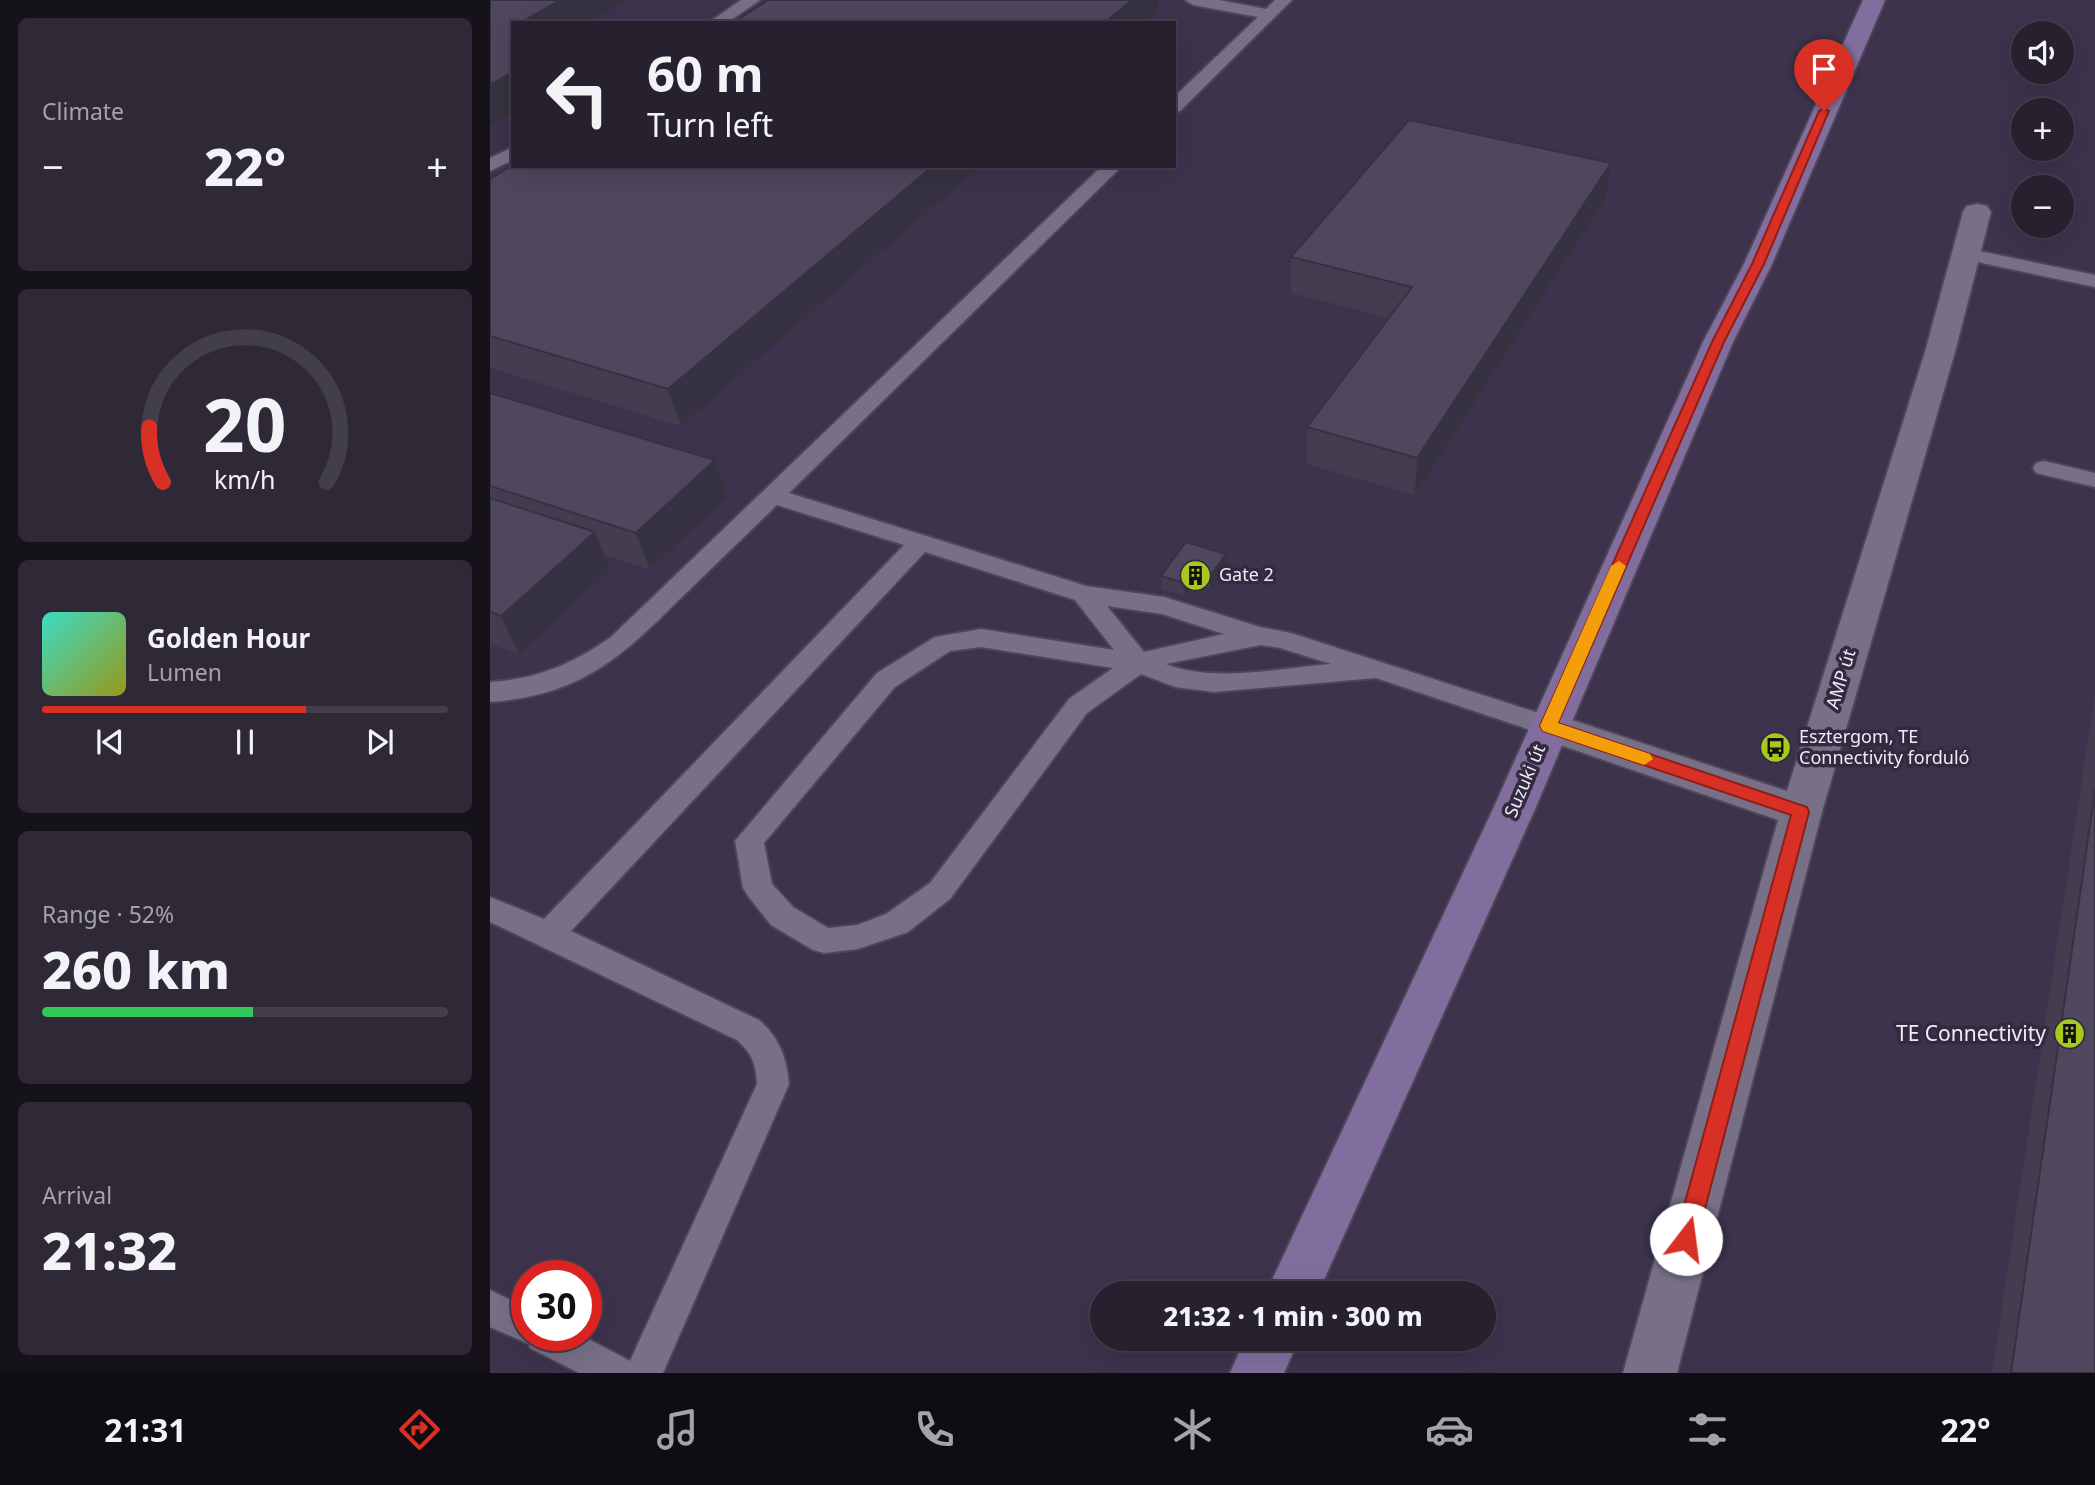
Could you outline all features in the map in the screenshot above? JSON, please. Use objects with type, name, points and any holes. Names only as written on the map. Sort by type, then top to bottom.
[{"type":"main road","name":"Suzuki út","points":[[1298,1281],[1514,809],[1718,342],[1758,264],[1874,0]]},
{"type":"main road","points":[[1257,1373],[1267,1351]]},
{"type":"street","name":"AMP út","points":[[1650,1373],[1801,812],[1940,352],[1977,212]]},
{"type":"street","points":[[1548,726],[1801,812]]},
{"type":"lane","points":[[719,21],[752,0]]},
{"type":"lane","points":[[1192,0],[1270,14]]},
{"type":"lane","points":[[1176,105],[1284,0]]},
{"type":"lane","points":[[490,166],[511,153]]},
{"type":"lane","points":[[490,692],[518,691],[551,683],[588,667],[620,643],[1112,168]]},
{"type":"lane","points":[[1965,254],[2095,281]]},
{"type":"lane","points":[[2044,468],[2095,480]]},
{"type":"lane","points":[[775,496],[1084,594],[1164,606],[1261,636],[1282,639],[1548,726]]},
{"type":"lane","points":[[549,934],[921,542]]},
{"type":"lane","points":[[1084,594],[1138,663]]},
{"type":"lane","points":[[1261,636],[1180,651],[1138,663],[1078,706],[940,891],[897,923],[858,937],[824,941],[782,916],[758,888],[749,841],[886,680],[944,643],[981,638],[1138,663],[1175,678],[1214,683],[1377,669]]},
{"type":"lane","points":[[490,909],[549,934],[748,1030],[762,1040],[772,1061],[773,1084],[644,1373]]},
{"type":"lane","points":[[490,1308],[511,1319]]},
{"type":"lane","points":[[574,1351],[617,1373]]},
{"type":"shaded area","points":[[490,0],[2095,0],[2095,1373],[490,1373]]},
{"type":"building","points":[[490,0],[560,0],[527,19],[536,21],[511,21],[511,73],[490,85]]},
{"type":"building","points":[[768,0],[1132,0],[1106,21],[736,21]]},
{"type":"building","points":[[1409,120],[1611,163],[1417,458],[1307,427],[1412,287],[1291,257]]},
{"type":"building","points":[[511,166],[931,168],[668,389],[490,336],[490,179]]},
{"type":"building","points":[[490,393],[715,460],[636,533],[490,486]]},
{"type":"building","points":[[490,498],[595,532],[501,616],[490,612]]},
{"type":"building","points":[[1186,542],[1226,554],[1210,576],[1193,571],[1184,583],[1161,576]]},
{"type":"building","name":"TE Connectivity","points":[[2095,790],[2095,1373],[2011,1373]]},
{"type":"slow traffic","points":[[1619,566],[1548,726],[1644,759]]},
{"type":"place","name":"Gate 2","points":[[1196,575]]},
{"type":"place","name":"Esztergom, TE Connectivity forduló","points":[[1776,747]]},
{"type":"place","name":"TE Connectivity","points":[[2069,1034]]},
{"type":"route","points":[[1686,1239],[1801,812],[1548,726],[1718,342],[1758,264],[1824,111]]}]
